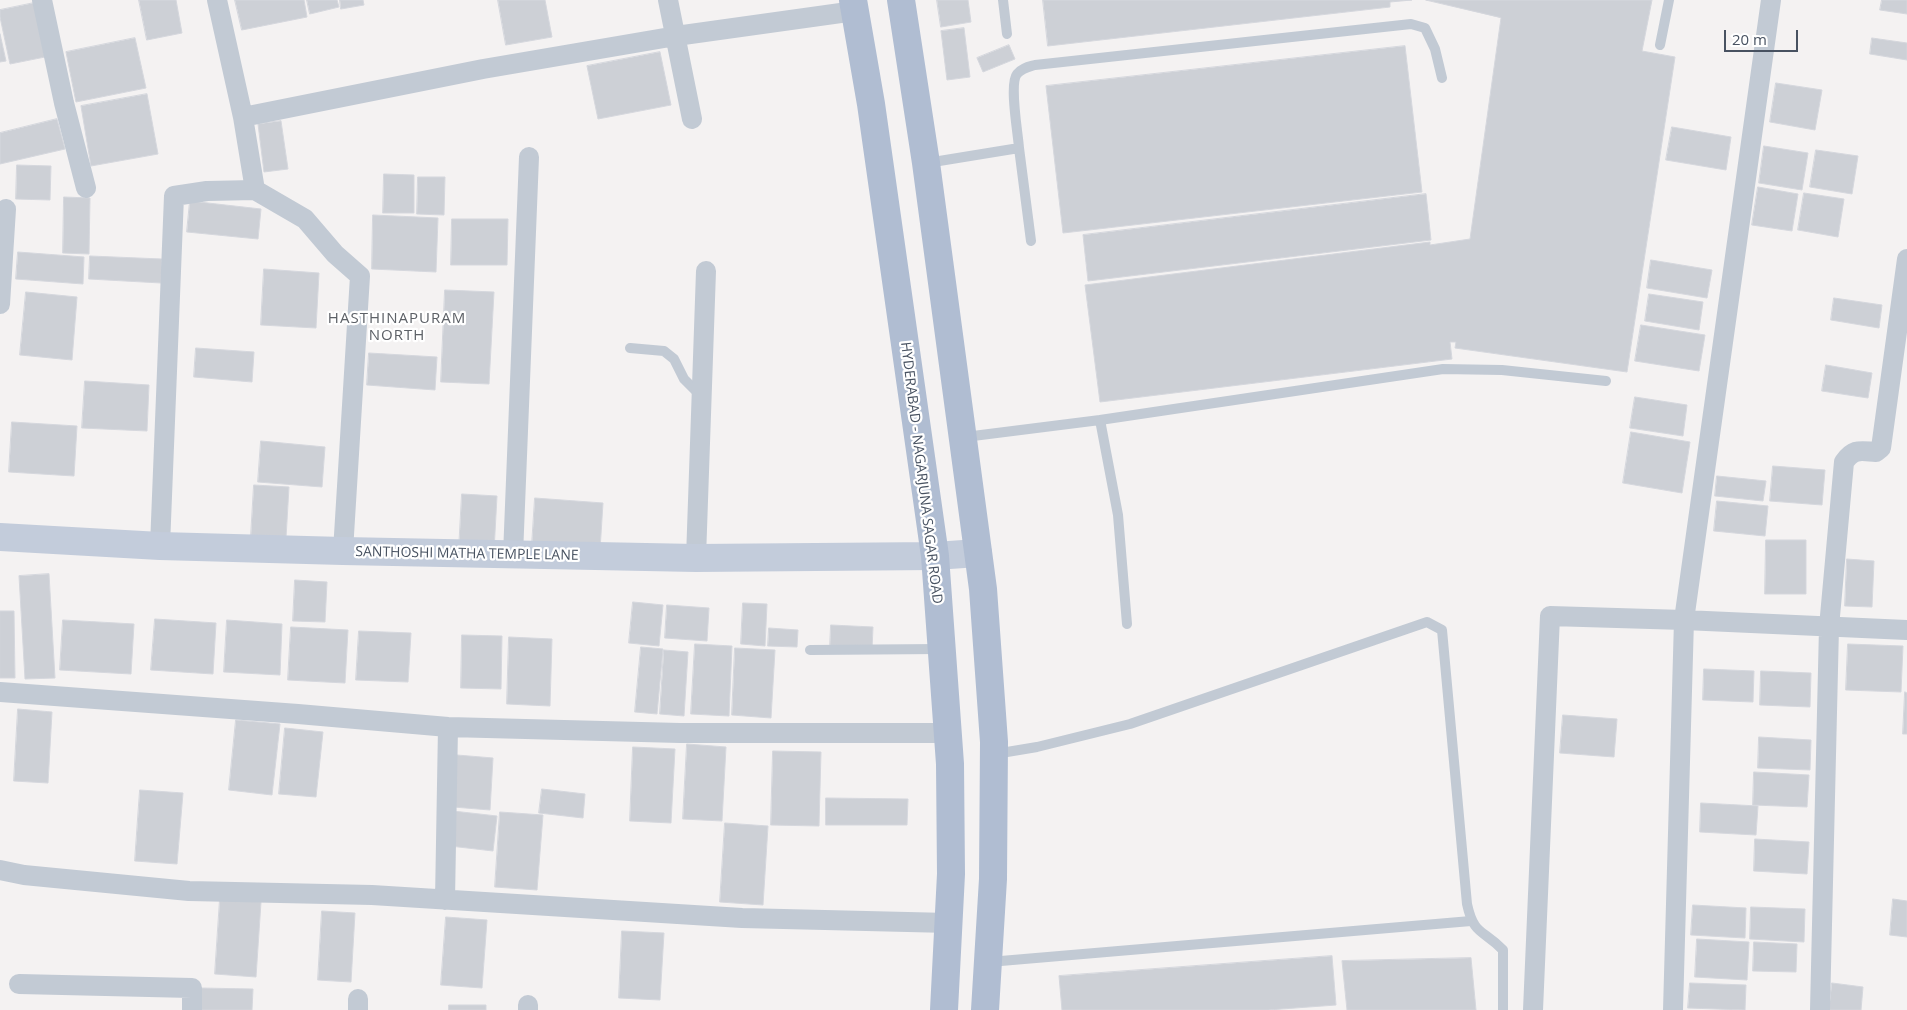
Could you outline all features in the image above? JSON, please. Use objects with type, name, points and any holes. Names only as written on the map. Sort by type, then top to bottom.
[{"type":"main road","points":[[901,0],[926,163],[983,589],[994,754],[993,879],[985,1010]]},
{"type":"main road","name":"HYDERABAD - NAGARJUNA SAGAR ROAD","points":[[854,5],[871,104],[934,556],[948,734],[949,923],[944,1010]]},
{"type":"street","points":[[42,0],[64,103],[86,188]]},
{"type":"street","points":[[217,0],[243,117],[255,190]]},
{"type":"street","points":[[668,0],[692,119]]},
{"type":"street","points":[[1673,1010],[1684,620],[1772,0]]},
{"type":"street","points":[[243,117],[484,69],[854,5]]},
{"type":"street","points":[[512,554],[529,157]]},
{"type":"street","points":[[160,546],[174,196],[207,191],[255,190],[305,219],[335,254],[360,276],[343,551]]},
{"type":"street","points":[[0,304],[6,209]]},
{"type":"street","points":[[1820,1010],[1829,627],[1844,462],[1850,454],[1857,451],[1876,452],[1881,448],[1907,259]]},
{"type":"street","points":[[696,558],[706,271]]},
{"type":"street","name":"SANTHOSHI MATHA TEMPLE LANE","points":[[0,537],[160,546],[696,558],[934,556],[978,553]]},
{"type":"street","points":[[1532,1010],[1550,616],[1907,630]]},
{"type":"street","points":[[0,692],[448,727],[680,733],[948,734]]},
{"type":"street","points":[[445,900],[448,727]]},
{"type":"street","points":[[0,870],[24,875],[189,891],[372,896],[694,916],[949,923]]},
{"type":"street","points":[[19,984],[192,988],[192,1010]]},
{"type":"lane","points":[[1003,0],[1007,34]]},
{"type":"lane","points":[[1660,45],[1669,0]]},
{"type":"lane","points":[[1031,241],[1019,148],[1014,86],[1016,76],[1022,69],[1034,65],[1412,24],[1425,28],[1435,49],[1442,78]]},
{"type":"lane","points":[[926,163],[1019,148]]},
{"type":"lane","points":[[630,348],[664,351],[674,359],[684,379],[702,396]]},
{"type":"lane","points":[[964,438],[1100,420],[1443,369],[1502,370],[1606,381]]},
{"type":"lane","points":[[1100,420],[1118,515],[1127,624]]},
{"type":"lane","points":[[994,754],[1037,747],[1130,724],[1428,622],[1442,630],[1466,894],[1471,921],[1479,932],[1492,939],[1503,950],[1503,1010]]},
{"type":"lane","points":[[810,650],[941,649]]},
{"type":"lane","points":[[989,962],[1471,921]]},
{"type":"building","points":[[139,0],[176,0],[182,33],[147,40]]},
{"type":"building","points":[[235,0],[304,0],[307,17],[242,30]]},
{"type":"building","points":[[307,0],[337,0],[339,7],[310,14]]},
{"type":"building","points":[[340,0],[363,0],[364,5],[341,9]]},
{"type":"building","points":[[498,0],[545,0],[552,37],[506,45]]},
{"type":"building","points":[[937,0],[968,0],[971,22],[941,27]]},
{"type":"building","points":[[1043,0],[1412,0],[1390,2],[1390,7],[1048,46]]},
{"type":"building","points":[[1426,0],[1652,0],[1642,51],[1675,57],[1627,372],[1455,348],[1456,342],[1450,342],[1452,359],[1100,402],[1085,285],[1430,242],[1430,245],[1470,239],[1501,18]]},
{"type":"building","points":[[1882,0],[1907,0],[1907,14],[1880,10]]},
{"type":"building","points":[[34,3],[45,57],[10,64],[0,10]]},
{"type":"building","points":[[964,28],[970,77],[947,80],[941,31]]},
{"type":"building","points":[[0,34],[6,61],[0,62]]},
{"type":"building","points":[[135,38],[146,88],[76,102],[66,52]]},
{"type":"building","points":[[1872,38],[1907,43],[1907,60],[1870,54]]},
{"type":"building","points":[[1009,45],[1015,59],[983,72],[977,58]]},
{"type":"building","points":[[1405,46],[1422,192],[1063,233],[1046,86]]},
{"type":"building","points":[[660,52],[671,105],[598,119],[587,66]]},
{"type":"building","points":[[1776,83],[1822,90],[1815,130],[1770,122]]},
{"type":"building","points":[[147,94],[158,154],[91,166],[81,106]]},
{"type":"building","points":[[57,119],[65,149],[0,164],[0,133]]},
{"type":"building","points":[[281,121],[288,169],[264,172],[258,124]]},
{"type":"building","points":[[1672,127],[1731,137],[1726,170],[1666,160]]},
{"type":"building","points":[[1764,146],[1808,153],[1802,190],[1759,183]]},
{"type":"building","points":[[1816,150],[1858,156],[1852,194],[1810,187]]},
{"type":"building","points":[[17,165],[51,166],[50,200],[16,199]]},
{"type":"building","points":[[384,174],[414,175],[414,213],[383,213]]},
{"type":"building","points":[[418,177],[445,177],[444,215],[417,214]]},
{"type":"building","points":[[1758,187],[1798,194],[1792,231],[1752,225]]},
{"type":"building","points":[[1804,193],[1844,199],[1838,237],[1798,230]]},
{"type":"building","points":[[1426,194],[1431,240],[1088,281],[1083,235]]},
{"type":"building","points":[[64,197],[90,198],[89,254],[63,253]]},
{"type":"building","points":[[190,201],[261,209],[258,239],[187,232]]},
{"type":"building","points":[[373,215],[438,218],[436,272],[372,269]]},
{"type":"building","points":[[452,219],[508,219],[507,265],[451,265]]},
{"type":"building","points":[[18,252],[84,257],[83,284],[16,279]]},
{"type":"building","points":[[90,256],[162,259],[161,283],[89,279]]},
{"type":"building","points":[[1651,260],[1712,270],[1707,298],[1647,288]]},
{"type":"building","points":[[264,269],[319,273],[316,328],[261,325]]},
{"type":"building","points":[[445,290],[494,292],[489,384],[441,382]]},
{"type":"building","points":[[26,292],[77,297],[72,360],[20,355]]},
{"type":"building","points":[[1649,294],[1703,302],[1699,330],[1645,321]]},
{"type":"building","points":[[1834,298],[1882,305],[1879,328],[1831,320]]},
{"type":"building","points":[[1641,325],[1705,335],[1699,371],[1635,361]]},
{"type":"building","points":[[196,348],[254,352],[252,382],[194,377]]},
{"type":"building","points":[[369,353],[437,357],[435,390],[367,385]]},
{"type":"building","points":[[1826,365],[1872,373],[1868,398],[1822,391]]},
{"type":"building","points":[[85,381],[149,385],[147,431],[82,428]]},
{"type":"building","points":[[1635,397],[1687,405],[1683,436],[1630,428]]},
{"type":"building","points":[[12,422],[77,426],[74,476],[9,472]]},
{"type":"building","points":[[1631,432],[1690,442],[1682,493],[1623,483]]},
{"type":"building","points":[[261,441],[325,447],[322,487],[258,482]]},
{"type":"building","points":[[1773,466],[1825,470],[1822,505],[1770,501]]},
{"type":"building","points":[[1717,476],[1766,481],[1763,501],[1715,496]]},
{"type":"building","points":[[254,485],[289,487],[286,538],[251,536]]},
{"type":"building","points":[[462,494],[497,496],[494,551],[459,549]]},
{"type":"building","points":[[535,498],[603,503],[600,550],[532,545]]},
{"type":"building","points":[[1717,501],[1768,506],[1765,536],[1714,531]]},
{"type":"building","points":[[1766,540],[1806,540],[1806,594],[1765,594]]},
{"type":"building","points":[[1847,559],[1874,561],[1872,607],[1845,606]]},
{"type":"building","points":[[49,574],[55,678],[25,679],[19,576]]},
{"type":"building","points":[[295,580],[327,582],[325,622],[293,621]]},
{"type":"building","points":[[633,602],[663,605],[659,646],[629,643]]},
{"type":"building","points":[[743,603],[767,604],[765,646],[741,644]]},
{"type":"building","points":[[667,605],[709,608],[707,641],[665,638]]},
{"type":"building","points":[[0,611],[14,611],[15,678],[0,678]]},
{"type":"building","points":[[155,619],[216,623],[213,674],[151,670]]},
{"type":"building","points":[[63,620],[134,624],[131,674],[60,670]]},
{"type":"building","points":[[227,620],[282,624],[280,675],[224,672]]},
{"type":"building","points":[[831,625],[873,627],[872,650],[830,648]]},
{"type":"building","points":[[291,627],[348,630],[345,683],[288,680]]},
{"type":"building","points":[[769,628],[798,630],[797,647],[768,646]]},
{"type":"building","points":[[359,631],[411,633],[408,682],[356,680]]},
{"type":"building","points":[[462,635],[502,636],[501,689],[461,688]]},
{"type":"building","points":[[509,637],[552,639],[550,706],[507,704]]},
{"type":"building","points":[[695,644],[732,646],[729,716],[691,714]]},
{"type":"building","points":[[1848,644],[1903,646],[1901,692],[1846,690]]},
{"type":"building","points":[[641,647],[663,649],[657,714],[635,712]]},
{"type":"building","points":[[735,648],[775,650],[771,718],[732,715]]},
{"type":"building","points":[[664,650],[688,652],[684,716],[660,714]]},
{"type":"building","points":[[1704,669],[1754,671],[1753,702],[1703,700]]},
{"type":"building","points":[[1761,671],[1811,673],[1810,707],[1760,705]]},
{"type":"building","points":[[1905,692],[1907,693],[1907,734],[1903,734]]},
{"type":"building","points":[[18,709],[52,712],[48,783],[14,781]]},
{"type":"building","points":[[1563,715],[1617,719],[1614,757],[1560,753]]},
{"type":"building","points":[[236,720],[280,724],[272,795],[229,790]]},
{"type":"building","points":[[285,728],[323,732],[316,797],[279,794]]},
{"type":"building","points":[[1759,737],[1811,740],[1810,770],[1758,768]]},
{"type":"building","points":[[687,744],[726,747],[722,821],[683,819]]},
{"type":"building","points":[[633,747],[675,749],[671,823],[630,821]]},
{"type":"building","points":[[773,751],[821,752],[819,826],[771,825]]},
{"type":"building","points":[[457,755],[493,758],[490,810],[453,807]]},
{"type":"building","points":[[1754,772],[1809,775],[1807,807],[1753,805]]},
{"type":"building","points":[[542,789],[585,794],[583,818],[539,813]]},
{"type":"building","points":[[140,790],[183,793],[177,864],[135,861]]},
{"type":"building","points":[[826,798],[908,799],[907,825],[826,825]]},
{"type":"building","points":[[1701,803],[1758,806],[1756,835],[1700,832]]},
{"type":"building","points":[[453,811],[497,816],[493,851],[450,846]]},
{"type":"building","points":[[500,812],[543,815],[537,890],[495,887]]},
{"type":"building","points":[[725,823],[768,826],[763,905],[720,902]]},
{"type":"building","points":[[1755,839],[1809,842],[1807,874],[1754,871]]},
{"type":"building","points":[[220,899],[261,902],[256,977],[215,974]]},
{"type":"building","points":[[1893,899],[1907,901],[1907,937],[1890,935]]},
{"type":"building","points":[[1693,905],[1746,908],[1745,938],[1691,935]]},
{"type":"building","points":[[1751,907],[1805,909],[1804,942],[1750,939]]},
{"type":"building","points":[[322,911],[355,913],[351,982],[318,980]]},
{"type":"building","points":[[446,917],[487,920],[482,988],[441,985]]},
{"type":"building","points":[[622,931],[664,933],[660,1000],[619,998]]},
{"type":"building","points":[[1697,939],[1749,942],[1747,980],[1695,977]]},
{"type":"building","points":[[1754,942],[1797,944],[1796,972],[1753,971]]},
{"type":"building","points":[[1332,956],[1336,1005],[1268,1010],[1062,1010],[1059,976]]},
{"type":"building","points":[[1471,958],[1476,1010],[1347,1010],[1342,961]]},
{"type":"building","points":[[1690,983],[1746,985],[1745,1010],[1688,1008]]},
{"type":"building","points":[[1832,983],[1863,987],[1861,1010],[1829,1010]]},
{"type":"building","points":[[200,988],[253,989],[252,1010],[200,1010]]},
{"type":"building","points":[[449,1005],[486,1005],[486,1010],[449,1010]]},
{"type":"district","name":"HASTHINAPURAM NORTH","points":[[397,328]]}]
